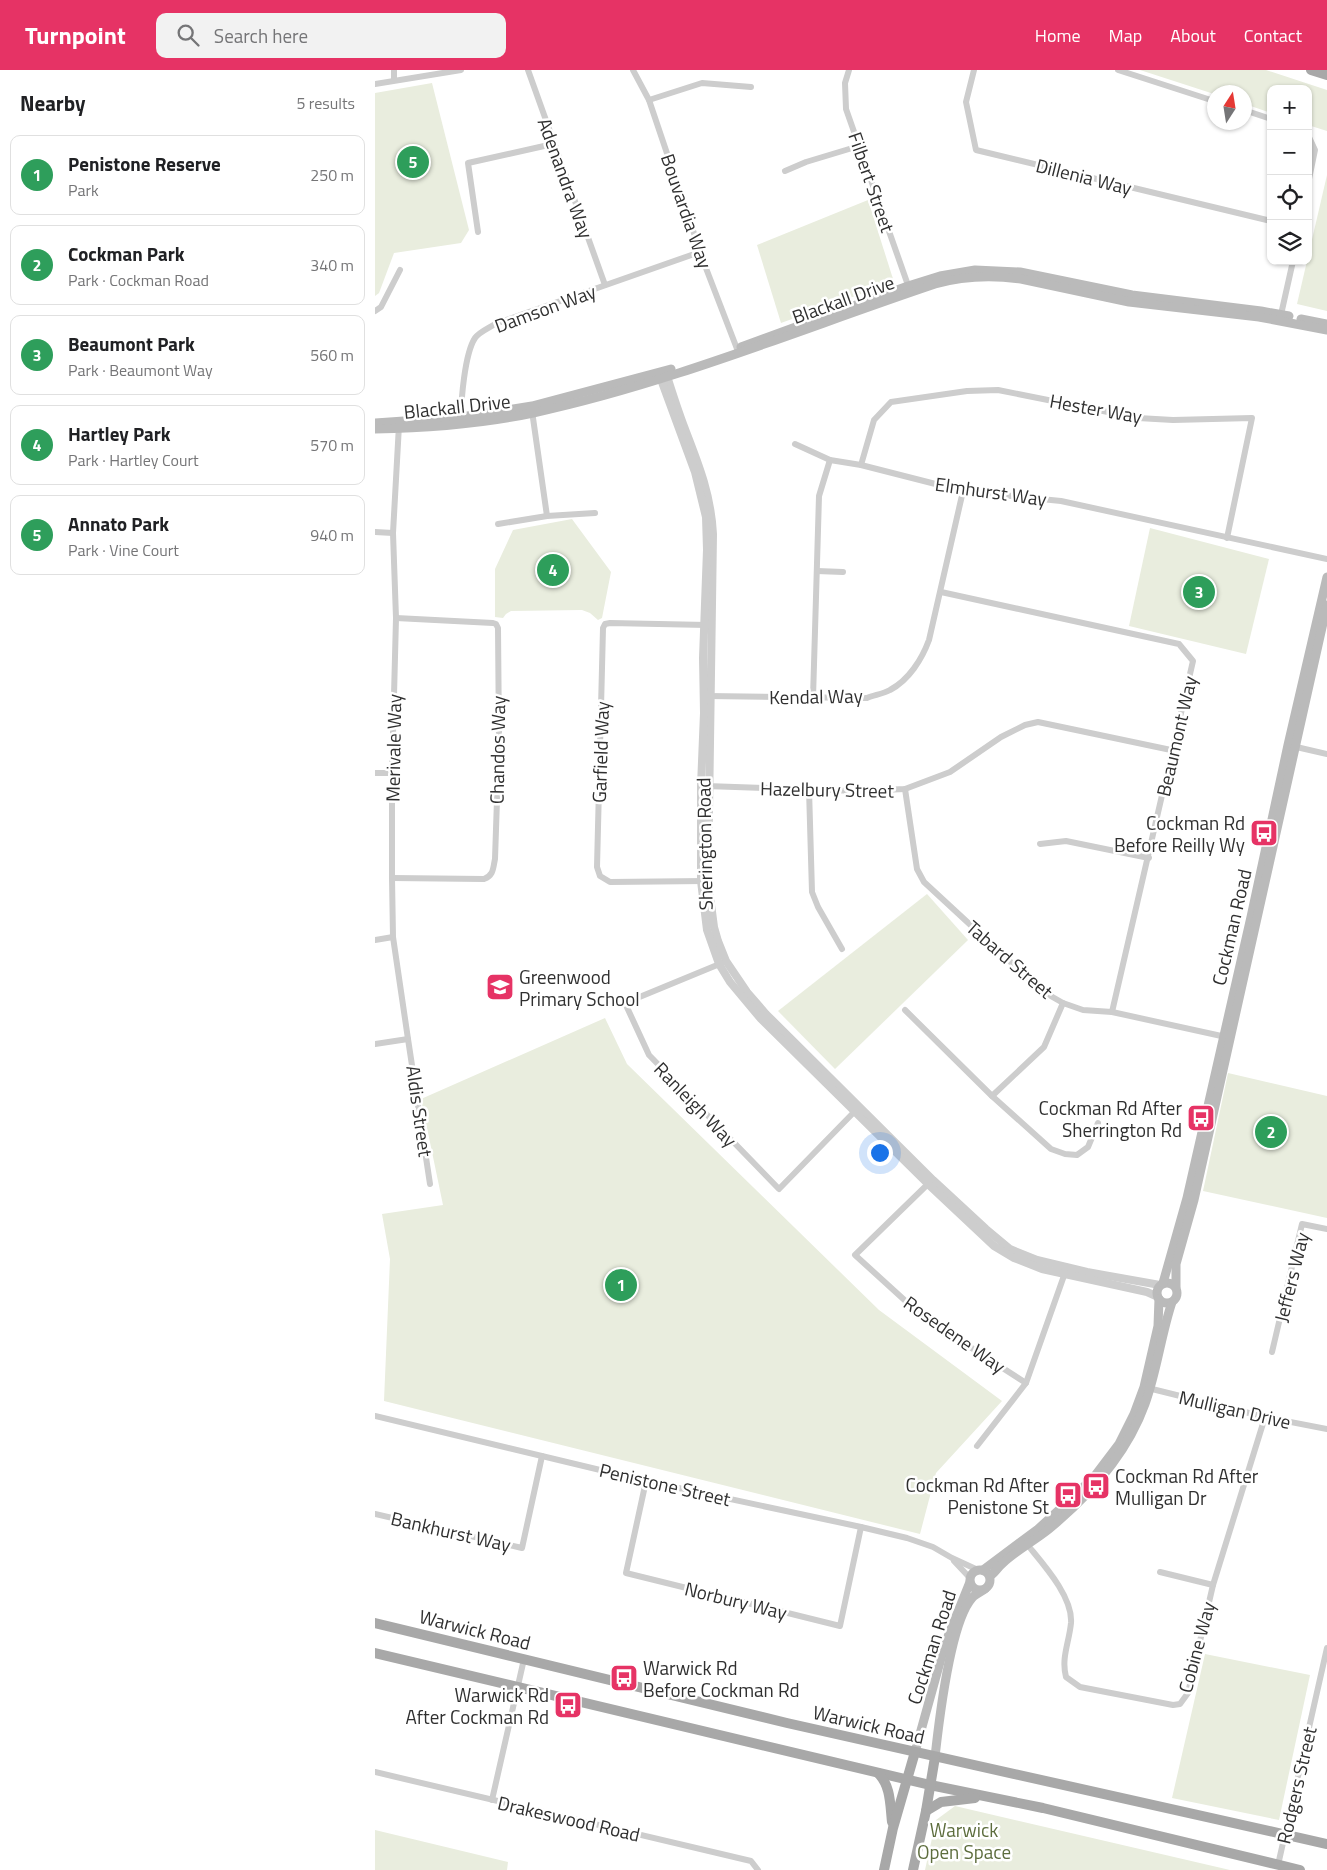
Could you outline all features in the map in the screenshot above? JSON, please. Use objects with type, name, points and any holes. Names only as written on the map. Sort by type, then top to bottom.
[{"type":"main road","points":[[1311,70],[1327,75]]},
{"type":"main road","name":"Blackall Drive","points":[[375,429],[532,410],[663,375],[738,351],[940,276],[960,272],[1009,271],[1132,295],[1327,324]]},
{"type":"main road","name":"Blackall Drive","points":[[1281,317],[1327,330]]},
{"type":"main road","name":"Blackall Drive","points":[[375,423],[399,425]]},
{"type":"main road","name":"Cockman Road","points":[[1162,1284],[1187,1198],[1226,1037],[1260,910],[1291,746],[1327,577]]},
{"type":"main road","name":"Cockman Road","points":[[1291,746],[1327,605]]},
{"type":"main road","name":"Cockman Road","points":[[1176,1287],[1176,1264],[1196,1192],[1226,1037]]},
{"type":"main road","points":[[984,1572],[990,1582],[985,1589],[976,1589],[970,1580],[973,1573],[984,1572],[1079,1501],[1120,1454],[1131,1438],[1147,1388],[1172,1302],[1177,1295],[1176,1287],[1170,1283],[1162,1284],[1157,1291],[1159,1319],[1147,1388]]},
{"type":"main road","points":[[1158,1298],[1165,1303],[1172,1302]]},
{"type":"main road","name":"Cockman Road","points":[[915,1752],[945,1644],[970,1580]]},
{"type":"main road","name":"Cockman Road","points":[[935,1757],[947,1676],[961,1616],[972,1598],[985,1589]]},
{"type":"main road","name":"Warwick Road","points":[[375,1623],[935,1757],[1327,1844]]},
{"type":"main road","points":[[375,1653],[906,1780],[980,1797],[1043,1808],[1300,1870]]},
{"type":"main road","points":[[884,1870],[893,1828],[915,1752]]},
{"type":"main road","points":[[913,1870],[935,1757]]},
{"type":"main road","points":[[878,1773],[885,1780],[888,1787],[893,1828]]},
{"type":"main road","points":[[926,1810],[941,1802],[980,1797]]},
{"type":"street","points":[[394,70],[394,80]]},
{"type":"street","points":[[375,84],[461,70]]},
{"type":"street","name":"Adenandra Way","points":[[528,70],[605,285]]},
{"type":"street","name":"Bouvardia Way","points":[[633,70],[649,100],[700,252],[738,351]]},
{"type":"street","name":"Filbert Street","points":[[849,70],[845,83],[847,109],[909,289]]},
{"type":"street","name":"Dillenia Way","points":[[974,70],[967,102],[976,150],[1267,220]]},
{"type":"street","points":[[1117,70],[1207,98]]},
{"type":"street","points":[[649,100],[701,83],[751,87]]},
{"type":"street","points":[[1252,112],[1267,118]]},
{"type":"street","points":[[478,232],[468,163],[553,144]]},
{"type":"street","points":[[1312,144],[1315,150],[1312,165]]},
{"type":"street","points":[[785,171],[806,162],[859,146]]},
{"type":"street","name":"Damson Way","points":[[461,420],[465,374],[469,353],[475,337],[495,324],[700,252]]},
{"type":"street","points":[[1281,317],[1292,265]]},
{"type":"street","points":[[375,311],[381,307],[400,270]]},
{"type":"street","name":"Sherington Road","points":[[663,375],[701,467],[711,505],[713,534],[708,625],[708,696],[704,755],[705,881],[707,930],[730,982],[761,1019],[857,1108],[980,1234],[1002,1252],[1028,1264],[1162,1284]]},
{"type":"street","name":"Hester Way","points":[[861,465],[874,420],[891,402],[967,391],[998,390],[1138,418],[1173,420],[1253,418],[1227,538]]},
{"type":"street","points":[[532,410],[547,516]]},
{"type":"street","name":"Merivale Way","points":[[399,425],[393,533],[396,618],[391,773],[392,878],[393,937],[408,1039]]},
{"type":"street","points":[[795,444],[830,460],[819,496],[813,698]]},
{"type":"street","name":"Elmhurst Way","points":[[830,460],[861,465],[963,491],[1061,502],[1327,559]]},
{"type":"street","name":"Kendal Way","points":[[708,696],[867,698],[890,690],[908,676],[925,652],[941,592],[963,491]]},
{"type":"street","points":[[498,524],[547,516],[595,513]]},
{"type":"street","points":[[375,532],[393,533]]},
{"type":"street","points":[[817,571],[843,572]]},
{"type":"street","name":"Beaumont Way","points":[[941,592],[1179,644],[1193,661],[1112,1012]]},
{"type":"street","name":"Chandos Way","points":[[392,878],[484,879],[490,876],[495,859],[499,740],[496,624],[396,618]]},
{"type":"street","name":"Garfield Way","points":[[705,881],[610,882],[600,876],[597,867],[603,628],[605,624],[610,623],[708,625]]},
{"type":"street","name":"Hazelbury Street","points":[[705,786],[859,791],[905,790],[950,772],[1001,737],[1038,722],[1171,750]]},
{"type":"street","points":[[1291,746],[1327,754]]},
{"type":"street","points":[[375,773],[391,773]]},
{"type":"street","points":[[809,789],[812,892],[818,907],[842,949]]},
{"type":"street","name":"Tabard Street","points":[[905,790],[917,869],[924,882],[1042,991],[1063,1003],[1083,1010],[1112,1012],[1226,1037]]},
{"type":"street","points":[[1040,844],[1066,841],[1149,858]]},
{"type":"street","points":[[375,940],[393,937]]},
{"type":"street","name":"Ranleigh Way","points":[[722,962],[625,1003],[649,1056],[779,1189],[857,1108]]},
{"type":"street","points":[[993,1096],[1044,1047],[1063,1003]]},
{"type":"street","points":[[905,1010],[993,1096],[1051,1149],[1065,1154],[1077,1155],[1088,1147],[1098,1123]]},
{"type":"street","points":[[375,1044],[408,1039]]},
{"type":"street","name":"Aldis Street","points":[[408,1039],[430,1184]]},
{"type":"street","name":"Rosedene Way","points":[[930,1182],[855,1255],[922,1316],[1026,1383]]},
{"type":"street","name":"Jeffers Way","points":[[1273,1352],[1302,1224],[1327,1228]]},
{"type":"street","points":[[977,1446],[1026,1383],[1066,1271]]},
{"type":"street","name":"Sherington Road","points":[[1066,1271],[1147,1292],[1158,1298]]},
{"type":"street","name":"Mulligan Drive","points":[[1147,1388],[1265,1417],[1327,1429]]},
{"type":"street","name":"Penistone Street","points":[[375,1416],[646,1481],[907,1538],[933,1547],[952,1558],[984,1572]]},
{"type":"street","name":"Cobine Way","points":[[1025,1542],[1062,1591],[1070,1609],[1069,1638],[1063,1666],[1066,1677],[1080,1686],[1173,1705],[1180,1704],[1188,1693],[1213,1585],[1265,1417]]},
{"type":"street","name":"Bankhurst Way","points":[[375,1514],[522,1548],[542,1456]]},
{"type":"street","name":"Norbury Way","points":[[646,1481],[626,1573],[840,1626],[861,1527]]},
{"type":"street","name":"Penistone Street","points":[[952,1558],[970,1580]]},
{"type":"street","points":[[1160,1572],[1213,1585]]},
{"type":"street","name":"Rodgers Street","points":[[1277,1865],[1327,1648]]},
{"type":"street","points":[[492,1800],[524,1659]]},
{"type":"street","name":"Drakeswood Road","points":[[375,1772],[751,1861],[758,1870]]},
{"type":"green space","points":[[1140,70],[1266,70],[1312,85],[1267,85],[1267,112],[1252,106],[1252,85],[1207,85],[1207,92]]},
{"type":"green space","points":[[432,83],[469,230],[461,243],[394,253],[379,293],[375,296],[375,93]]},
{"type":"green space","points":[[1312,85],[1327,90],[1327,131],[1312,126]]},
{"type":"green space","points":[[1327,175],[1327,311],[1297,304],[1306,265],[1312,265],[1312,240]]},
{"type":"green space","points":[[868,200],[894,282],[781,323],[757,245]]},
{"type":"green space","points":[[572,519],[611,572],[602,618],[598,620],[590,613],[582,610],[511,611],[503,618],[495,617],[495,569],[513,530]]},
{"type":"green space","points":[[1150,528],[1269,559],[1246,654],[1129,626]]},
{"type":"green space","points":[[927,894],[968,940],[835,1069],[778,1011]]},
{"type":"green space","points":[[605,1018],[627,1064],[879,1310],[1002,1401],[936,1473],[920,1534],[384,1401],[390,1259],[382,1214],[443,1205],[421,1099]]},
{"type":"green space","points":[[1228,1073],[1327,1096],[1327,1218],[1203,1191]]},
{"type":"green space","points":[[1205,1654],[1310,1675],[1279,1820],[1172,1798]]},
{"type":"green space","name":"Warwick Open Space","points":[[955,1806],[1230,1870],[925,1870],[936,1820]]},
{"type":"green space","points":[[375,1830],[508,1862],[507,1870],[375,1870]]},
{"type":"place","name":"Annato Park","points":[[413,162]]},
{"type":"place","name":"Hartley Park","points":[[553,570]]},
{"type":"place","name":"Beaumont Park","points":[[1199,592]]},
{"type":"place","name":"Cockman Rd Before Reilly Wy","points":[[1264,833]]},
{"type":"place","name":"Greenwood Primary School","points":[[500,987]]},
{"type":"place","name":"Cockman Rd After Sherrington Rd","points":[[1201,1118]]},
{"type":"place","name":"Cockman Park","points":[[1271,1132]]},
{"type":"place","name":"Penistone Reserve","points":[[621,1285]]},
{"type":"place","name":"Cockman Rd After Mulligan Dr","points":[[1096,1486]]},
{"type":"place","name":"Cockman Rd After Penistone St","points":[[1068,1495]]},
{"type":"place","name":"Warwick Rd Before Cockman Rd","points":[[624,1678]]},
{"type":"place","name":"Warwick Rd After Cockman Rd","points":[[568,1705]]}]
